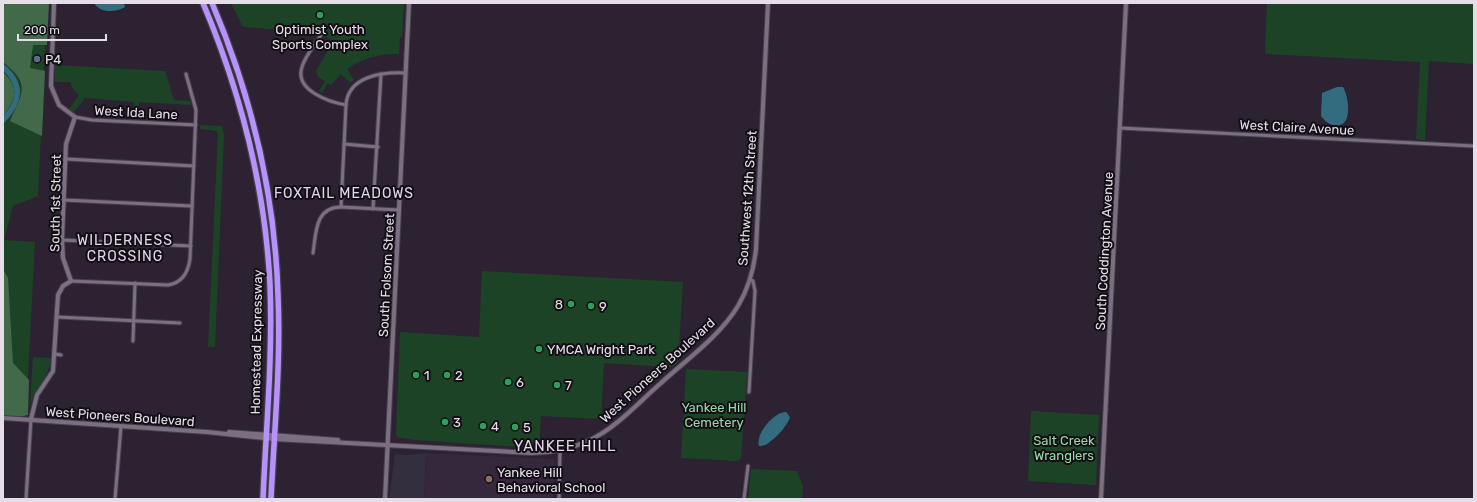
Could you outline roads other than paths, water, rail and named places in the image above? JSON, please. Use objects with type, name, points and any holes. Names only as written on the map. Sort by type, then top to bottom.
[{"type":"highway","name":"Homestead Expressway","points":[[203,3],[228,67],[244,118],[261,196],[268,261],[270,305],[263,499]]},
{"type":"highway","name":"Homestead Expressway","points":[[212,3],[231,50],[248,103],[261,152],[270,201],[276,250],[278,297],[271,499]]},
{"type":"street","points":[[54,3],[51,86],[59,105],[75,117]]},
{"type":"street","name":"South Folsom Street","points":[[385,499],[409,3]]},
{"type":"street","name":"Southwest 12th Street","points":[[749,392],[754,291],[753,282],[750,279],[756,249],[768,3]]},
{"type":"street","name":"South Coddington Avenue","points":[[1101,499],[1126,3]]},
{"type":"street","points":[[321,35],[301,68],[302,80],[306,87],[328,101],[346,105]]},
{"type":"street","points":[[341,207],[347,96],[352,87],[367,78],[381,74],[405,73]]},
{"type":"street","points":[[26,499],[31,419],[37,395],[53,371],[58,295],[63,286],[71,281],[168,285],[174,284],[184,277],[189,266],[196,110],[186,74]]},
{"type":"street","points":[[373,208],[378,147],[381,74]]},
{"type":"street","name":"West Ida Lane","points":[[75,117],[92,120],[196,125]]},
{"type":"street","name":"South 1st Street","points":[[71,281],[63,258],[62,240],[67,139],[75,117]]},
{"type":"street","name":"West Claire Avenue","points":[[1120,128],[1474,146]]},
{"type":"street","points":[[344,144],[378,147]]},
{"type":"street","points":[[66,159],[194,166]]},
{"type":"street","points":[[64,200],[192,206]]},
{"type":"street","points":[[313,253],[319,220],[329,210],[341,207],[399,210]]},
{"type":"street","points":[[62,240],[191,246]]},
{"type":"street","name":"West Pioneers Boulevard","points":[[3,418],[388,445],[531,453],[560,450],[591,439],[611,427],[710,338],[735,310],[750,279]]},
{"type":"street","points":[[132,342],[135,283]]},
{"type":"street","points":[[57,316],[180,323]]},
{"type":"street","points":[[55,354],[60,355]]},
{"type":"street","points":[[115,499],[121,426]]},
{"type":"street","points":[[559,499],[560,450]]},
{"type":"street","points":[[744,499],[748,466]]},
{"type":"water","points":[[94,3],[124,3],[125,7],[108,11],[100,9]]},
{"type":"water","points":[[1337,87],[1343,87],[1347,98],[1348,112],[1344,123],[1340,125],[1333,125],[1329,124],[1321,116],[1322,93]]},
{"type":"water","points":[[786,412],[790,417],[786,426],[767,444],[759,446],[758,441],[762,430],[776,416]]},
{"type":"waterway","points":[[3,67],[9,73],[17,86],[16,100],[13,107],[3,120]]},
{"type":"place","name":"Optimist Youth Sports Complex","points":[[320,15]]},
{"type":"place","name":"P4","points":[[37,59]]},
{"type":"place","name":"8","points":[[571,304]]},
{"type":"place","name":"9","points":[[591,306]]},
{"type":"place","name":"YMCA Wright Park","points":[[539,349]]},
{"type":"place","name":"1","points":[[416,375]]},
{"type":"place","name":"2","points":[[447,375]]},
{"type":"place","name":"6","points":[[508,382]]},
{"type":"place","name":"7","points":[[557,385]]},
{"type":"place","name":"3","points":[[445,422]]},
{"type":"place","name":"4","points":[[483,426]]},
{"type":"place","name":"5","points":[[515,427]]},
{"type":"place","name":"Yankee Hill Behavioral School","points":[[489,479]]},
{"type":"district","name":"FOXTAIL MEADOWS","points":[[344,193]]},
{"type":"district","name":"WILDERNESS CROSSING","points":[[125,248]]},
{"type":"district","name":"YANKEE HILL","points":[[565,446]]},
{"type":"park label","name":"Yankee Hill Cemetery","points":[[714,414]]},
{"type":"park label","name":"Salt Creek Wranglers","points":[[1064,448]]}]
